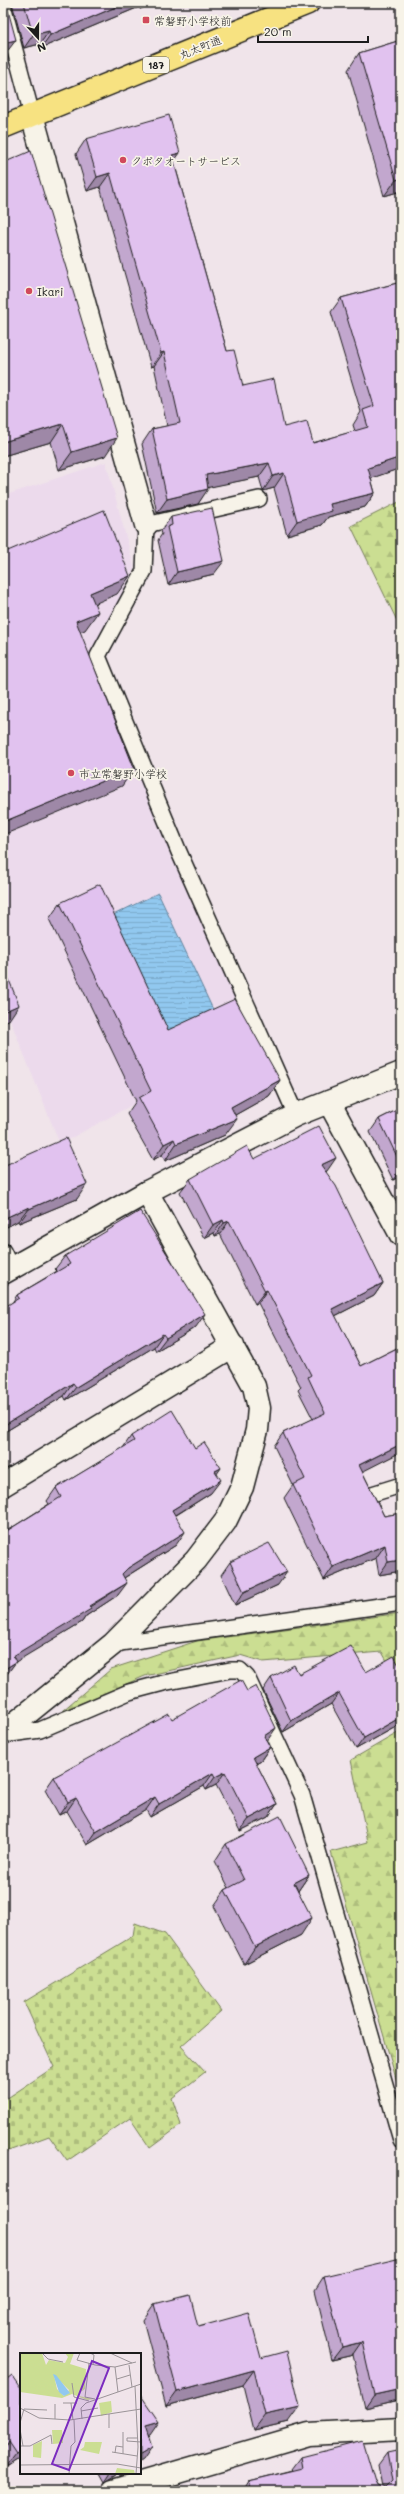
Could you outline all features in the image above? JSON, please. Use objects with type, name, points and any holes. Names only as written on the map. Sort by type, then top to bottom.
[{"type":"main road","name":"丸太町通","points":[[3,127],[308,3]]},
{"type":"street","points":[[32,115],[146,525]]},
{"type":"street","points":[[6,1264],[296,1115],[401,1073]]},
{"type":"street","points":[[329,1102],[401,1235]]},
{"type":"street","points":[[3,1734],[113,1644],[196,1560],[225,1522],[242,1487],[257,1430],[259,1408],[254,1386],[147,1192]]},
{"type":"street","points":[[3,1485],[233,1346]]},
{"type":"street","points":[[113,2491],[309,2434],[362,2438],[401,2429]]},
{"type":"lane","points":[[3,5],[32,115]]},
{"type":"lane","points":[[259,499],[146,525],[144,571],[98,656],[179,852],[296,1115]]},
{"type":"lane","points":[[372,1494],[401,1485]]},
{"type":"lane","points":[[113,1644],[401,1603]]},
{"type":"lane","points":[[3,1734],[40,1730],[129,1692],[162,1683],[230,1670],[240,1670],[247,1677],[302,1795],[401,2140]]},
{"type":"shaded area","name":"市立常磐野小学校","points":[[106,462],[134,567],[121,601],[91,659],[254,1039],[60,1144],[3,1002],[3,496]]},
{"type":"green space","points":[[401,501],[401,629],[351,526]]},
{"type":"green space","points":[[401,1613],[401,1686],[382,1652],[263,1662],[240,1655],[145,1676],[62,1711],[111,1669],[197,1641]]},
{"type":"green space","points":[[401,1731],[401,2096],[331,1852],[368,1842],[351,1760]]},
{"type":"green space","points":[[135,1923],[165,1934],[221,2011],[181,2046],[205,2072],[172,2098],[181,2125],[150,2148],[130,2118],[67,2161],[49,2136],[3,2153],[3,2101],[54,2067],[24,2002],[133,1936]]},
{"type":"water","points":[[158,893],[217,1018],[157,1047],[93,925]]},
{"type":"building","points":[[3,3],[6,3],[16,40],[3,43]]},
{"type":"building","points":[[24,3],[125,3],[50,35],[49,31],[33,35]]},
{"type":"building","points":[[401,40],[401,178],[396,180],[359,53]]},
{"type":"building","points":[[169,115],[180,153],[172,155],[227,351],[234,350],[243,386],[274,379],[284,427],[307,421],[313,443],[368,427],[363,410],[374,406],[341,298],[401,282],[401,457],[368,468],[375,493],[330,504],[332,511],[297,521],[284,473],[273,476],[269,463],[206,475],[208,489],[167,499],[152,429],[180,423],[164,352],[161,353],[110,173],[97,177],[86,139]]},
{"type":"building","name":"Ikari","points":[[31,151],[117,438],[72,452],[63,424],[3,442],[3,163]]},
{"type":"building","points":[[212,508],[224,561],[177,572],[167,527],[172,525],[171,517]]},
{"type":"building","points":[[104,510],[130,576],[90,593],[98,612],[76,621],[134,768],[3,822],[3,553]]},
{"type":"building","points":[[100,884],[168,1030],[235,999],[280,1080],[231,1107],[237,1119],[176,1144],[174,1139],[164,1144],[139,1098],[151,1091],[60,903]]},
{"type":"building","points":[[3,965],[19,1005],[3,1012]]},
{"type":"building","points":[[401,1108],[401,1165],[379,1119]]},
{"type":"building","points":[[319,1126],[336,1158],[321,1165],[336,1186],[383,1283],[332,1309],[361,1366],[401,1346],[401,1444],[359,1465],[384,1516],[401,1513],[401,1560],[388,1562],[385,1545],[333,1567],[293,1485],[305,1479],[283,1433],[325,1413],[308,1377],[311,1375],[229,1221],[224,1223],[223,1220],[213,1225],[190,1179],[247,1146],[254,1159]]},
{"type":"building","points":[[66,1138],[87,1184],[3,1219],[3,1166]]},
{"type":"building","points":[[140,1211],[205,1314],[166,1338],[163,1334],[76,1387],[73,1383],[3,1426],[3,1308],[19,1298],[17,1295],[70,1264],[65,1256]]},
{"type":"building","points":[[172,1410],[195,1448],[204,1442],[221,1468],[215,1471],[221,1480],[172,1510],[185,1532],[128,1568],[122,1574],[127,1583],[89,1606],[91,1609],[13,1656],[16,1662],[3,1670],[3,1531],[4,1530],[5,1532],[61,1497],[56,1488],[134,1441],[131,1436]]},
{"type":"building","points":[[269,1543],[287,1572],[244,1592],[230,1562]]},
{"type":"building","points":[[351,1646],[366,1672],[394,1656],[401,1669],[401,1717],[364,1738],[339,1693],[291,1721],[271,1678],[294,1665],[299,1674]]},
{"type":"building","points":[[241,1680],[247,1691],[256,1686],[276,1728],[264,1736],[270,1747],[253,1757],[277,1804],[249,1819],[225,1772],[215,1777],[213,1773],[159,1804],[155,1797],[96,1832],[76,1798],[68,1802],[54,1777],[169,1714],[172,1719]]},
{"type":"building","points":[[280,1816],[309,1875],[294,1883],[312,1918],[255,1947],[225,1890],[244,1880],[226,1844]]},
{"type":"building","points":[[401,2258],[401,2389],[374,2395],[362,2342],[342,2347],[324,2276]]},
{"type":"building","points":[[190,2295],[198,2327],[249,2313],[261,2358],[287,2351],[300,2407],[265,2415],[254,2370],[177,2391],[154,2304]]},
{"type":"building","points":[[12,2376],[20,2388],[20,2451],[16,2454],[8,2442],[3,2446],[3,2383]]},
{"type":"building","points":[[141,2395],[159,2422],[145,2426],[152,2447],[141,2453]]},
{"type":"building","points":[[363,2441],[375,2481],[377,2485],[385,2488],[392,2481],[387,2453],[401,2450],[401,2491],[252,2491],[249,2481],[303,2468],[301,2457]]},
{"type":"place","name":"常磐野小学校前","points":[[146,20]]},
{"type":"place","name":"クボタオートサービス","points":[[123,160]]},
{"type":"place","name":"Ikari","points":[[29,291]]},
{"type":"place","name":"市立常磐野小学校","points":[[71,773]]}]
